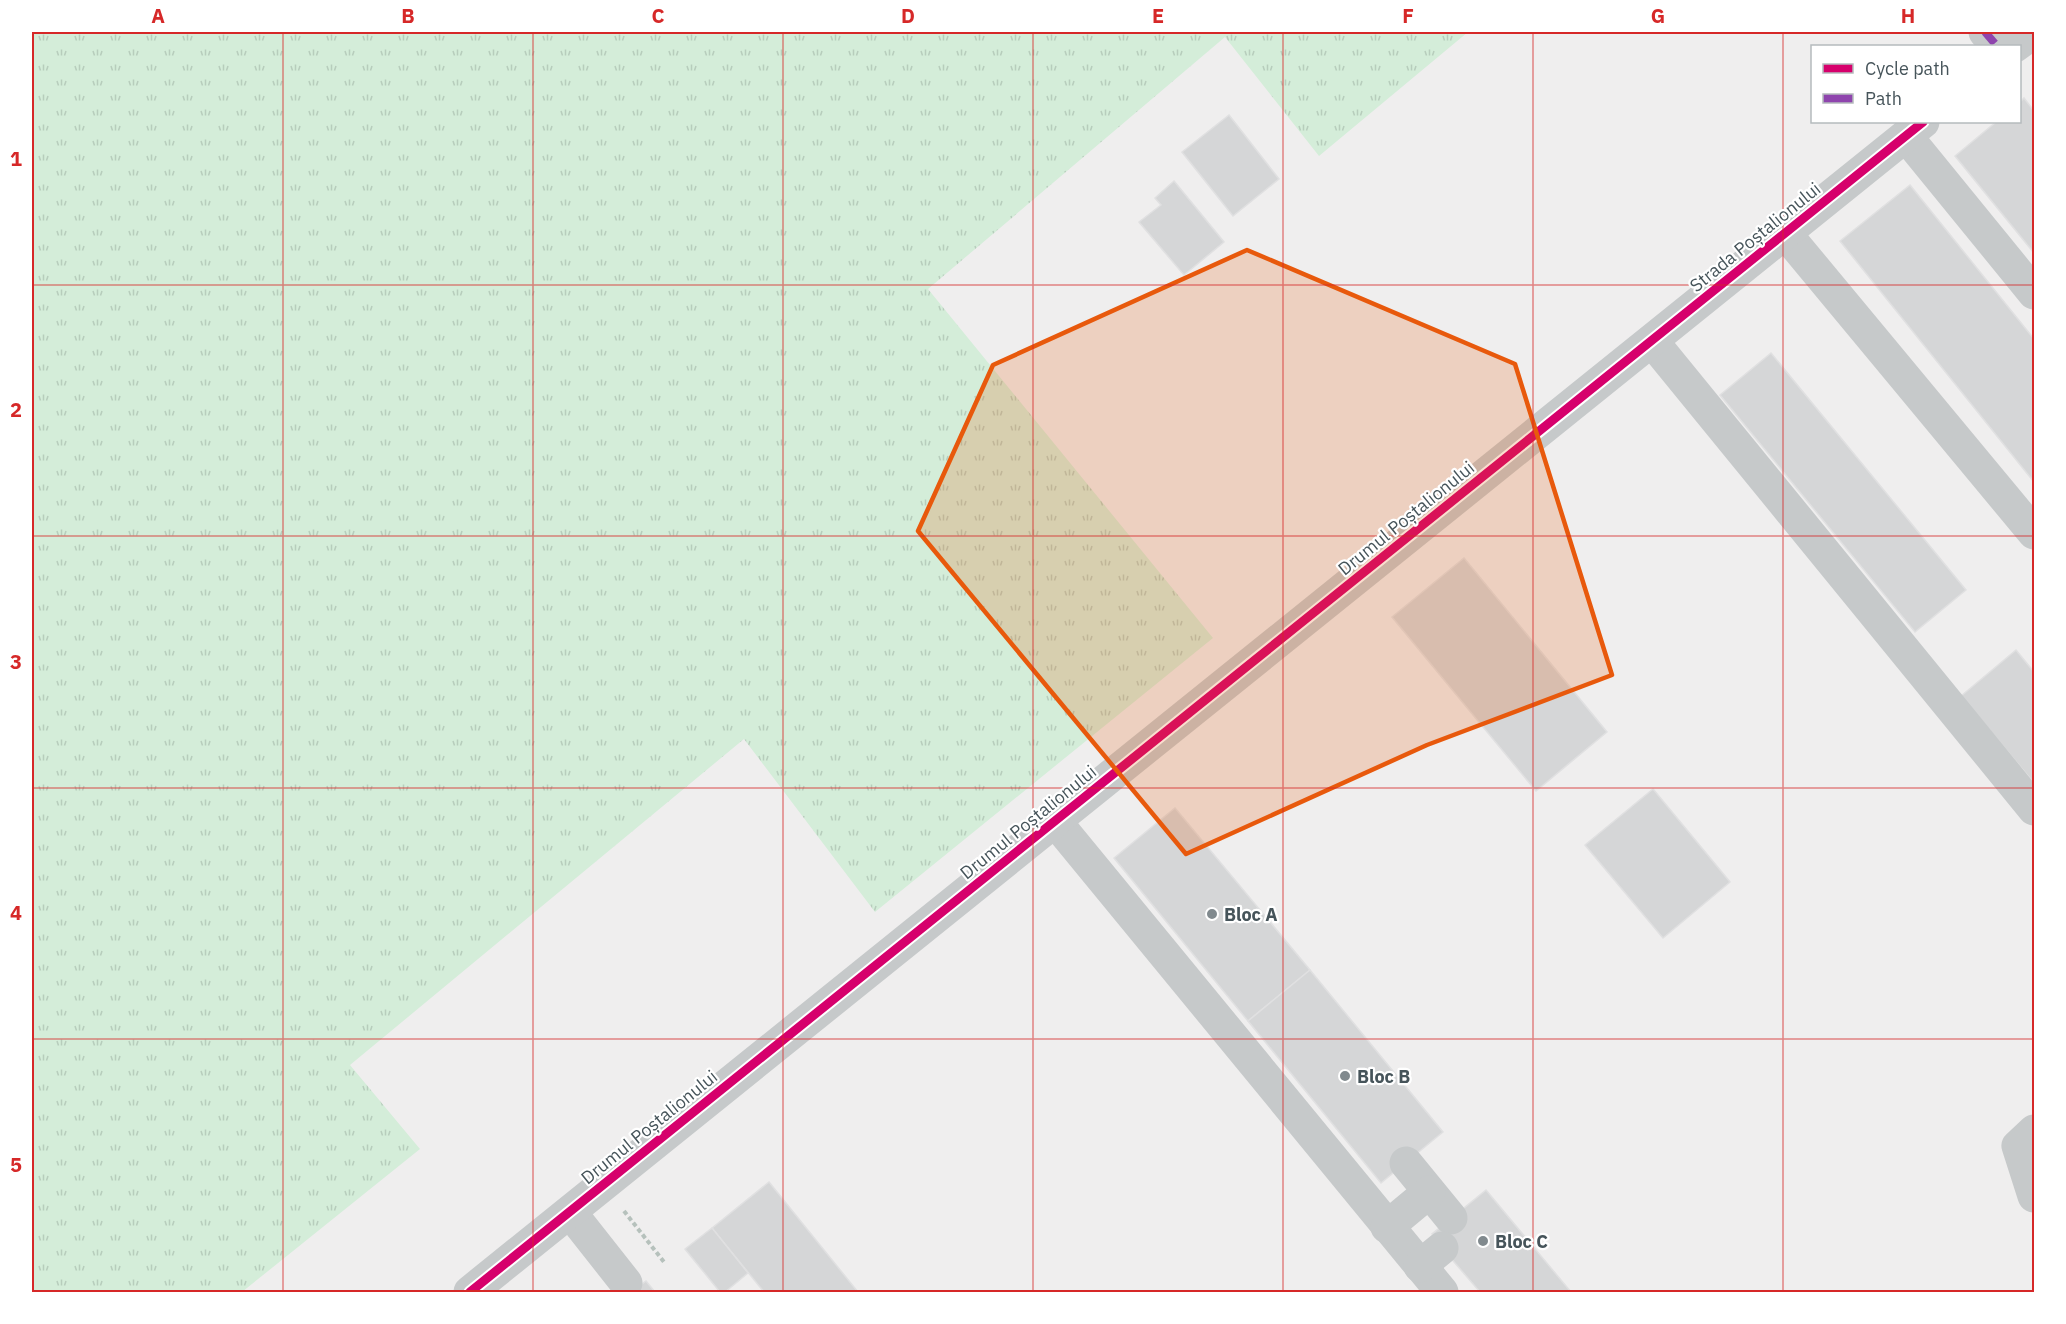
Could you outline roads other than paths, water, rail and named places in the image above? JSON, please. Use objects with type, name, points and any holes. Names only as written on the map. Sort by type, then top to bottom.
[{"type":"street","points":[[1985,32],[1997,45]]},
{"type":"street","points":[[2016,45],[2034,32]]},
{"type":"street","points":[[1915,129],[2034,293]]},
{"type":"street","name":"Strada Poștalionului","points":[[1607,378],[1915,129]]},
{"type":"street","points":[[1785,233],[2034,533]]},
{"type":"street","points":[[1652,341],[2034,809]]},
{"type":"street","name":"Drumul Poștalionului","points":[[470,1293],[1607,378]]},
{"type":"street","points":[[1055,821],[1359,1174],[1387,1227],[1438,1244]]},
{"type":"street","points":[[2034,1131],[2018,1146],[2034,1196]]},
{"type":"street","points":[[1406,1163],[1429,1192],[1438,1244],[1442,1293]]},
{"type":"street","points":[[1387,1227],[1429,1192]]},
{"type":"street","points":[[570,1212],[626,1283]]},
{"type":"place","name":"Bloc A","points":[[1212,914]]},
{"type":"place","name":"Bloc B","points":[[1345,1076]]},
{"type":"place","name":"Bloc C","points":[[1483,1241]]}]
